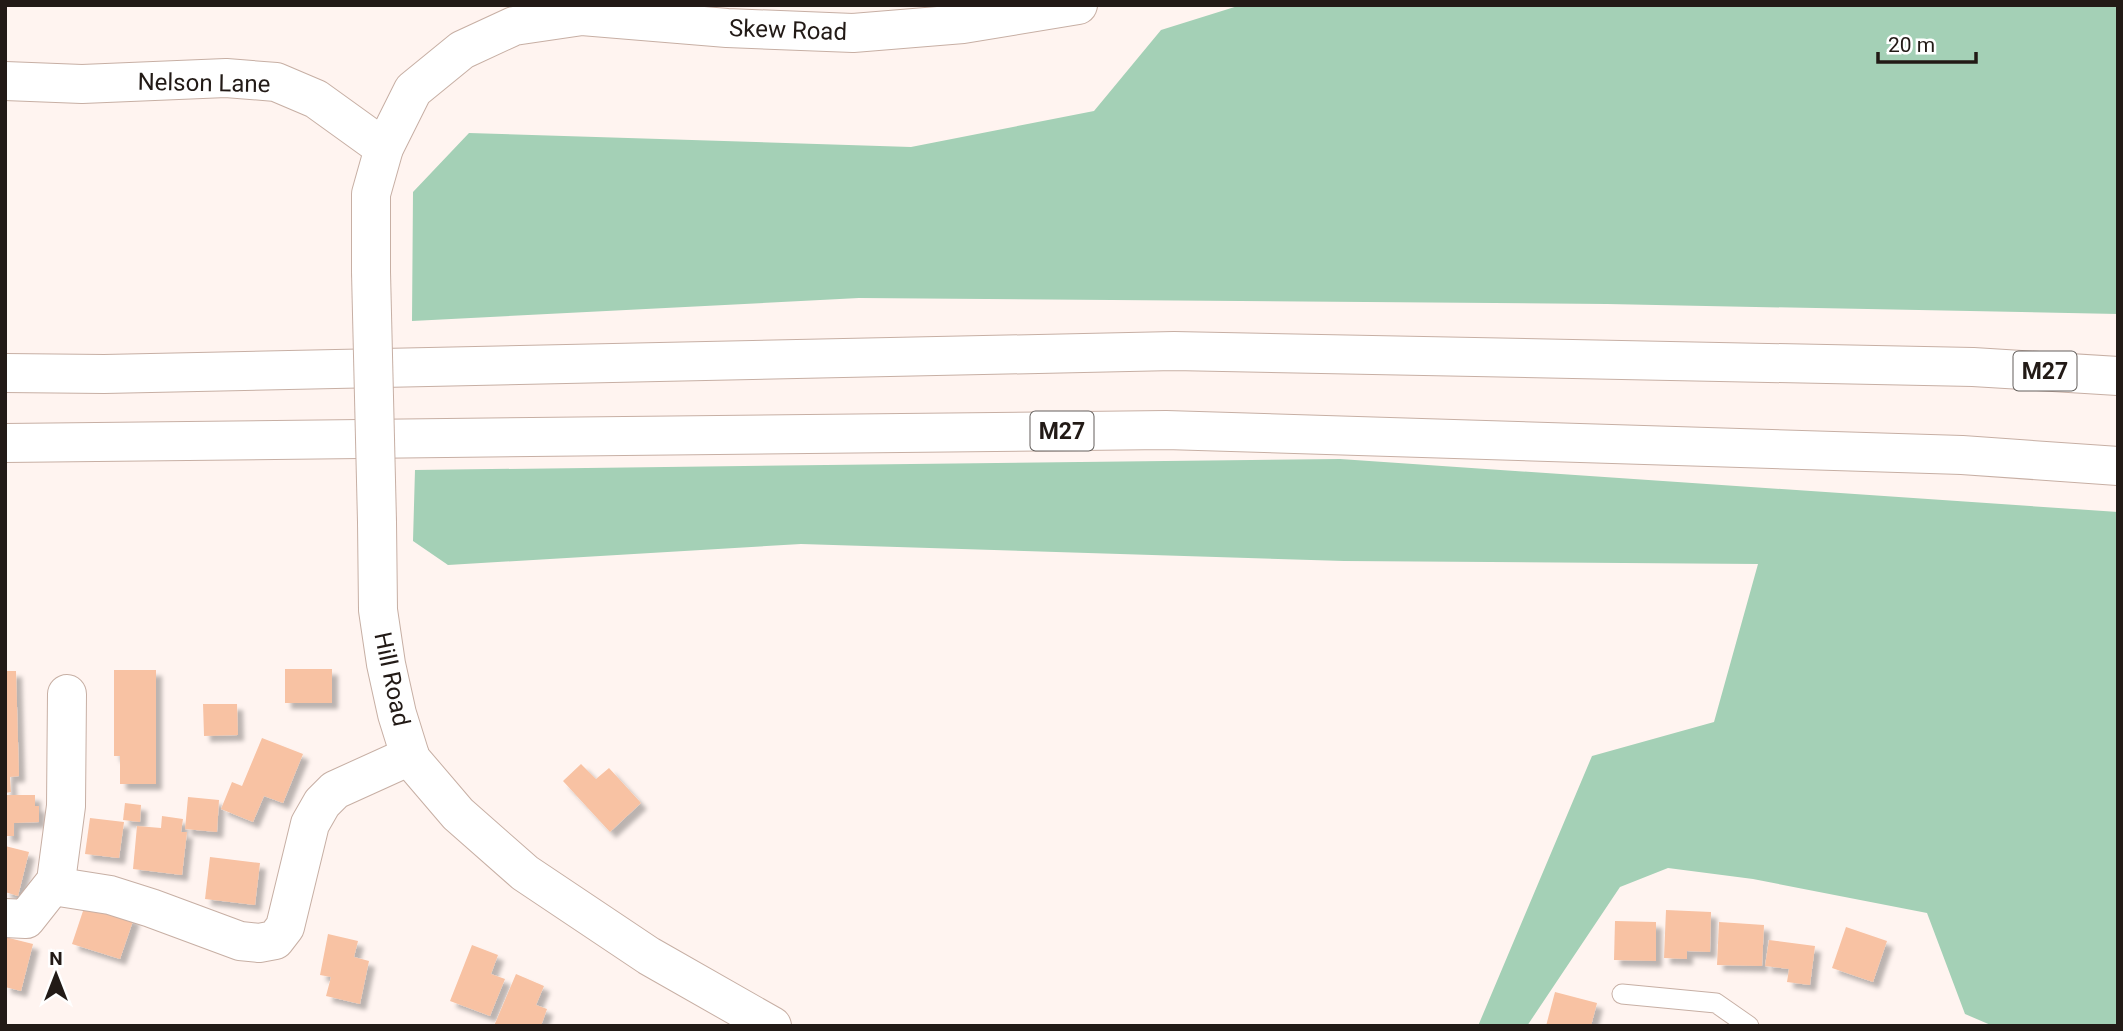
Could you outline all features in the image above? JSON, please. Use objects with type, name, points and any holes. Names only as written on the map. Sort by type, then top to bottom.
[{"type":"main road","name":"Skew Road","points":[[384,148],[413,90],[462,50],[514,26],[582,16],[727,28],[853,33],[963,24],[1078,5]]},
{"type":"main road","name":"Nelson Lane","points":[[5,81],[82,84],[226,78],[276,82],[316,99],[384,148]]},
{"type":"main road","name":"Hill Road","points":[[384,148],[372,194],[371,272],[378,610],[386,664],[410,756],[458,814],[525,873],[649,956],[772,1026]]},
{"type":"main road","name":"M27","points":[[5,373],[104,374],[1174,351],[1973,367],[2118,376]]},
{"type":"main road","name":"M27","points":[[5,443],[1166,430],[1962,455],[2118,466]]},
{"type":"main road","points":[[5,918],[26,919],[57,881],[66,806],[67,694]]},
{"type":"main road","points":[[53,886],[110,895],[240,941],[259,943],[275,940],[285,927],[310,824],[322,803],[335,790],[410,756]]},
{"type":"lane","points":[[1622,994],[1716,1003],[1749,1026]]},
{"type":"green space","points":[[1241,5],[2118,5],[2118,314],[1607,304],[859,298],[412,321],[413,192],[469,133],[911,147],[1094,111],[1161,30]]},
{"type":"green space","points":[[1340,459],[2118,512],[2118,1026],[1993,1026],[1965,1014],[1927,913],[1753,879],[1668,868],[1620,887],[1527,1026],[1478,1026],[1592,756],[1714,722],[1758,564],[1344,561],[801,544],[448,565],[413,541],[415,470]]},
{"type":"building","points":[[285,669],[332,669],[332,703],[285,703]]},
{"type":"building","points":[[114,670],[156,670],[156,784],[120,784],[120,756],[114,756]]},
{"type":"building","points":[[5,671],[16,671],[19,776],[10,777],[11,792],[5,793]]},
{"type":"building","points":[[203,704],[237,704],[238,735],[204,736]]},
{"type":"building","points":[[262,738],[303,754],[283,803],[264,796],[253,822],[221,809],[232,782],[242,786]]},
{"type":"building","points":[[581,764],[596,779],[609,768],[641,803],[610,832],[563,781]]},
{"type":"building","points":[[5,795],[35,795],[35,806],[39,806],[39,822],[14,823],[14,836],[5,836]]},
{"type":"building","points":[[188,797],[219,800],[217,832],[185,829]]},
{"type":"building","points":[[125,803],[141,805],[140,822],[123,820]]},
{"type":"building","points":[[162,816],[183,819],[181,832],[187,832],[182,875],[133,869],[137,826],[161,828]]},
{"type":"building","points":[[90,818],[124,822],[119,858],[85,854]]},
{"type":"building","points":[[5,846],[29,852],[18,896],[5,892]]},
{"type":"building","points":[[210,857],[260,863],[255,905],[205,899]]},
{"type":"building","points":[[86,902],[134,918],[120,959],[72,944]]},
{"type":"building","points":[[1666,910],[1711,912],[1710,952],[1687,951],[1687,959],[1664,958]]},
{"type":"building","points":[[1615,921],[1656,922],[1656,961],[1614,960]]},
{"type":"building","points":[[1719,922],[1764,925],[1762,966],[1717,965]]},
{"type":"building","points":[[1846,927],[1887,941],[1873,982],[1832,968]]},
{"type":"building","points":[[328,934],[358,941],[354,957],[369,961],[360,1004],[326,996],[331,977],[320,975]]},
{"type":"building","points":[[5,937],[33,944],[21,991],[5,987]]},
{"type":"building","points":[[1769,940],[1815,946],[1810,985],[1787,982],[1789,969],[1765,966]]},
{"type":"building","points":[[472,945],[498,955],[491,974],[505,979],[490,1016],[450,1001]]},
{"type":"building","points":[[516,974],[544,986],[536,1005],[547,1009],[541,1026],[494,1026]]},
{"type":"building","points":[[1555,992],[1597,1003],[1591,1026],[1546,1026]]}]
